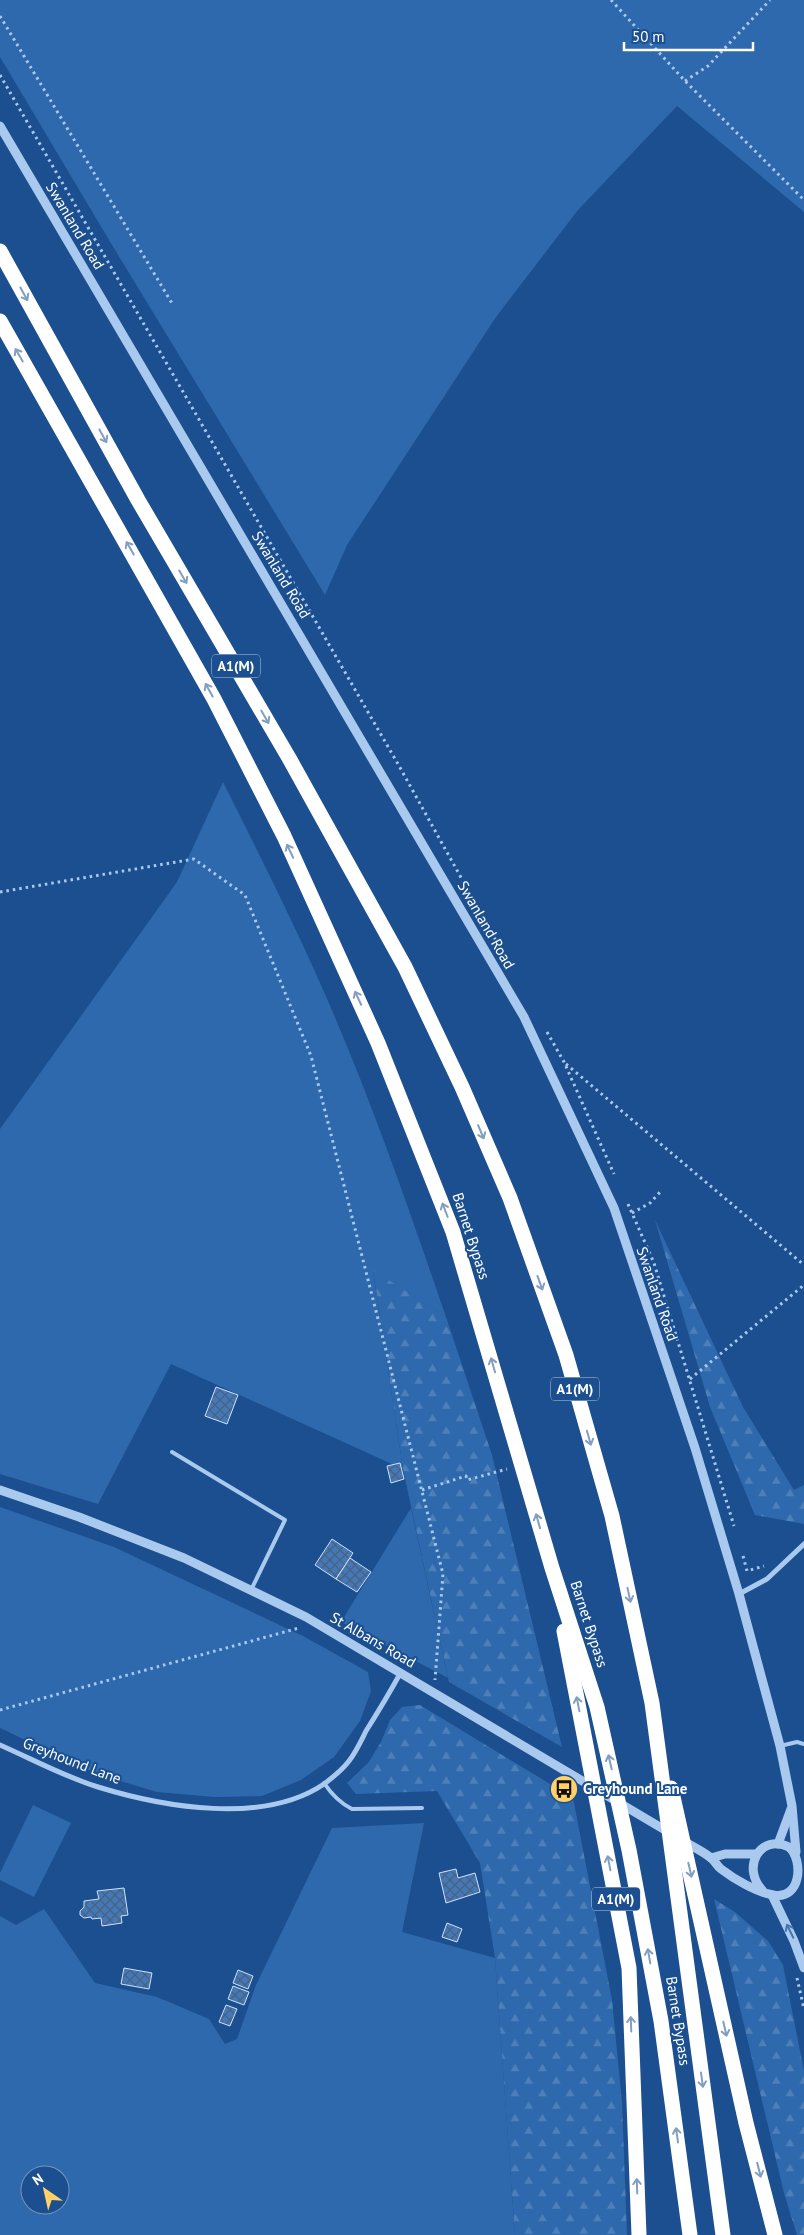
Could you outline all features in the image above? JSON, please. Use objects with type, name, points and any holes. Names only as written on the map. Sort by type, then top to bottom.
[{"type":"highway","name":"Barnet Bypass","points":[[0,251],[138,500],[304,784],[405,967],[462,1087],[510,1198],[566,1355],[612,1516],[652,1703],[723,2235]]},
{"type":"highway","name":"Barnet Bypass","points":[[0,321],[214,699],[284,836],[378,1043],[453,1232],[552,1568],[598,1707],[630,1850],[661,2021],[690,2235]]},
{"type":"highway","name":"A1(M)","points":[[552,1568],[629,1968],[638,2235]]},
{"type":"highway","name":"A1(M)","points":[[652,1703],[746,2123],[775,2235]]},
{"type":"street","name":"Swanland Road","points":[[0,126],[524,1017],[618,1220],[694,1448],[739,1594],[780,1746],[792,1806],[796,1852]]},
{"type":"street","name":"St Albans Road","points":[[0,1490],[79,1516],[184,1558],[306,1617],[434,1691],[711,1858],[721,1869],[763,1891]]},
{"type":"street","points":[[739,1594],[767,1579],[804,1544]]},
{"type":"street","name":"Greyhound Lane","points":[[0,1745],[96,1787],[142,1799],[193,1806],[263,1807],[290,1801],[324,1783],[348,1762],[401,1672]]},
{"type":"street","points":[[778,1844],[792,1806]]},
{"type":"street","points":[[778,1844],[788,1846],[796,1852],[801,1859],[803,1876],[795,1889],[780,1895],[772,1895],[763,1891],[752,1877],[752,1868],[757,1854],[763,1848],[778,1844]]},
{"type":"street","points":[[711,1858],[725,1854],[757,1854]]},
{"type":"street","points":[[772,1895],[794,1941],[804,1968]]},
{"type":"lane","points":[[172,1452],[285,1520],[250,1590]]},
{"type":"lane","points":[[780,1746],[797,1742],[804,1744]]},
{"type":"lane","points":[[324,1783],[338,1800],[352,1809],[422,1808]]},
{"type":"path","points":[[612,0],[685,81],[804,200]]},
{"type":"path","points":[[685,81],[708,66],[770,0]]},
{"type":"path","points":[[0,16],[173,305]]},
{"type":"path","points":[[0,892],[194,859],[245,895],[311,1056],[443,1574],[434,1691]]},
{"type":"path","points":[[564,1062],[804,1265]]},
{"type":"path","points":[[618,1220],[650,1203],[661,1191]]},
{"type":"path","points":[[690,1379],[804,1285]]},
{"type":"path","points":[[711,1446],[736,1534]]},
{"type":"path","points":[[422,1490],[466,1476],[467,1480],[495,1472]]},
{"type":"path","points":[[742,1552],[748,1571],[764,1566],[767,1579]]},
{"type":"path","points":[[0,1710],[299,1629],[306,1617]]},
{"type":"green space","points":[[0,0],[804,0],[804,212],[677,106],[578,210],[496,317],[347,545],[325,595],[0,57]]},
{"type":"green space","points":[[223,782],[297,932],[337,1022],[381,1132],[446,1317],[373,1271],[403,1469],[171,1364],[98,1504],[0,1474],[0,1129],[177,882]]},
{"type":"green space","points":[[655,1220],[743,1407],[794,1490],[804,1485],[804,1524],[755,1515],[710,1407]]},
{"type":"green space","points":[[373,1270],[446,1317],[492,1455],[562,1747],[449,1682],[403,1469]]},
{"type":"green space","points":[[0,1507],[114,1547],[303,1636],[368,1672],[371,1691],[360,1721],[334,1757],[301,1780],[262,1796],[214,1797],[157,1792],[97,1774],[0,1728]]},
{"type":"green space","points":[[411,1508],[448,1678],[341,1622]]},
{"type":"green space","points":[[420,1705],[573,1798],[612,2000],[622,2102],[627,2235],[515,2235],[495,1958],[480,1863],[437,1791],[356,1794],[347,1783],[368,1763],[381,1742],[390,1720],[402,1707]]},
{"type":"green space","points":[[33,1805],[71,1823],[34,1897],[0,1880],[0,1873]]},
{"type":"green space","points":[[424,1823],[402,1932],[495,1958],[515,2235],[0,2235],[0,1916],[16,1925],[44,1909],[95,1983],[157,1997],[209,2019],[225,2044],[237,2039],[256,1985],[332,1828]]},
{"type":"green space","points":[[714,1899],[735,1912],[768,1941],[783,1965],[804,2071],[804,2235],[797,2235],[784,2193]]},
{"type":"building","points":[[216,1387],[238,1395],[227,1424],[205,1416]]},
{"type":"building","points":[[400,1463],[404,1479],[391,1483],[387,1466]]},
{"type":"building","points":[[332,1539],[353,1553],[336,1579],[315,1565]]},
{"type":"building","points":[[350,1558],[371,1572],[357,1592],[336,1579]]},
{"type":"building","points":[[456,1869],[458,1878],[475,1873],[480,1892],[446,1903],[439,1873]]},
{"type":"building","points":[[124,1888],[128,1915],[121,1916],[122,1923],[102,1926],[101,1918],[84,1918],[80,1915],[80,1911],[84,1907],[84,1901],[99,1899],[97,1891]]},
{"type":"building","points":[[447,1923],[462,1929],[457,1942],[442,1937]]},
{"type":"building","points":[[124,1968],[152,1973],[149,1989],[121,1984]]},
{"type":"building","points":[[238,1970],[253,1976],[248,1989],[233,1983]]},
{"type":"building","points":[[233,1986],[249,1992],[244,2005],[228,1999]]},
{"type":"building","points":[[226,2005],[237,2009],[230,2026],[219,2022]]},
{"type":"place","name":"Greyhound Lane","points":[[564,1789]]}]
